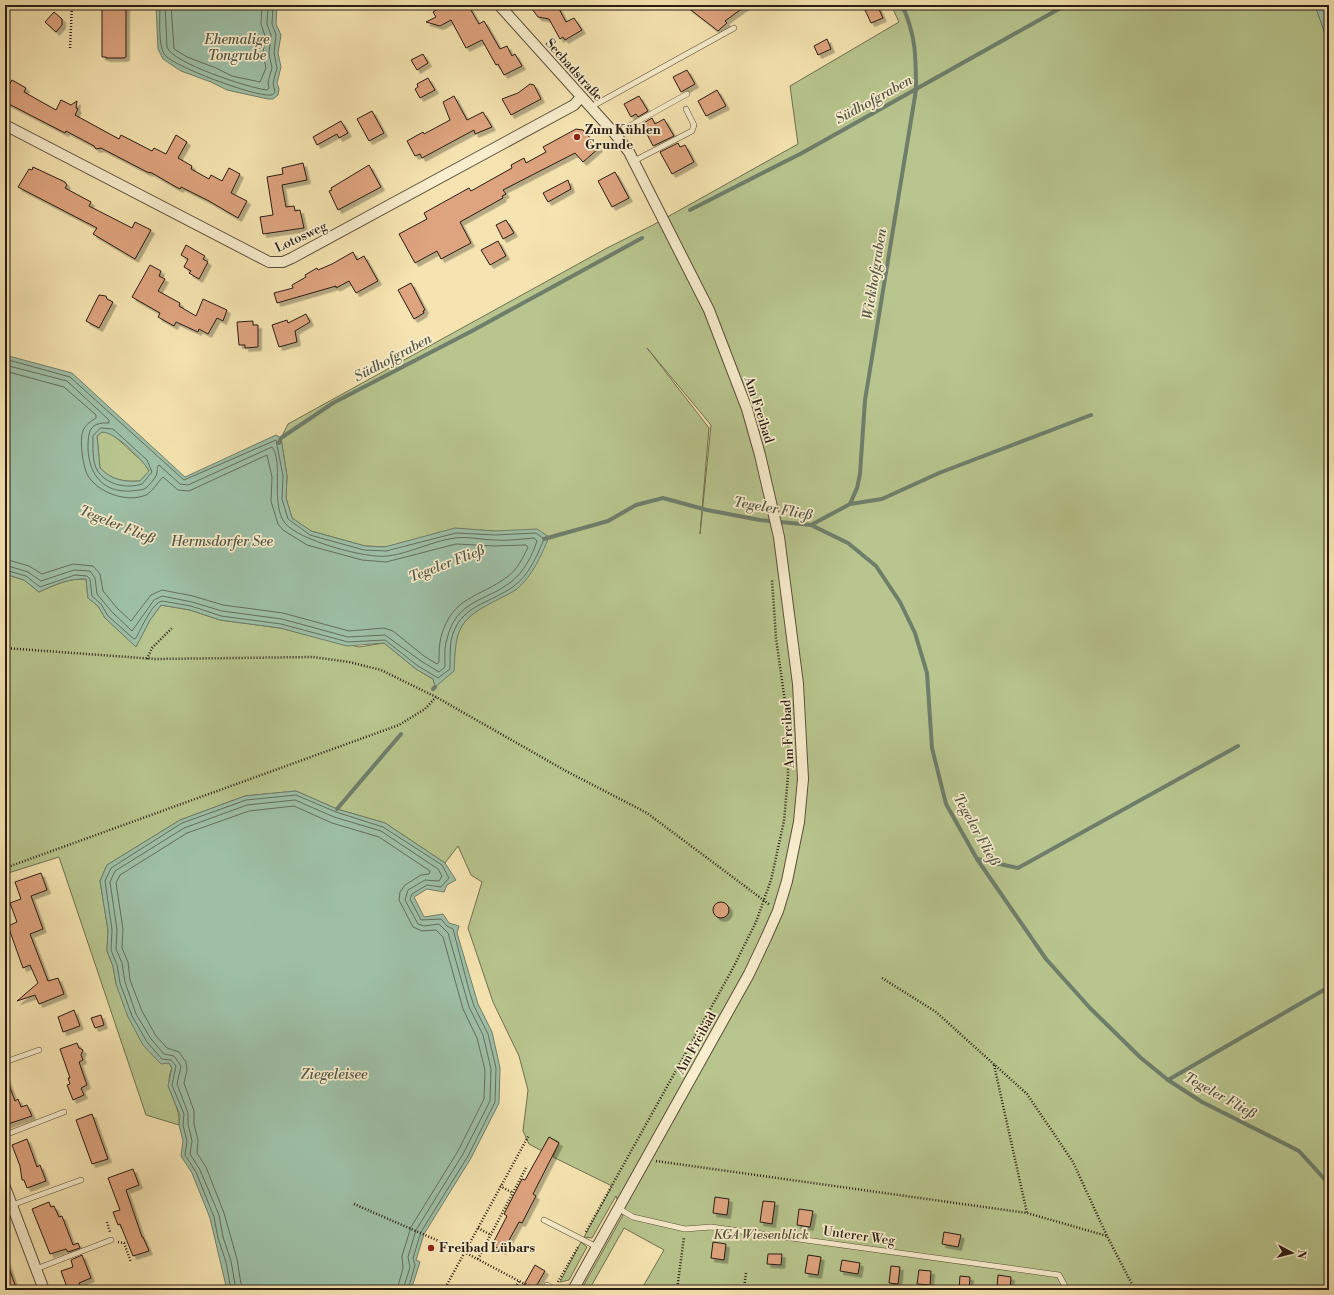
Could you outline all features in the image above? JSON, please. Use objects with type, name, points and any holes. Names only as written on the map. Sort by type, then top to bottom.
[{"type":"street","name":"Seebadstraße","points":[[499,5],[615,134],[632,157]]},
{"type":"street","name":"Lotosweg","points":[[5,126],[269,262],[276,263],[292,258],[353,226],[574,105],[581,97]]},
{"type":"street","name":"Am Freibad","points":[[573,1290],[749,974],[778,911],[787,881],[799,822],[803,779],[798,684],[779,536],[747,410],[709,310],[632,157]]},
{"type":"street","points":[[5,1187],[44,1290]]},
{"type":"lane","points":[[591,107],[734,28]]},
{"type":"lane","points":[[615,134],[687,94]]},
{"type":"lane","points":[[632,157],[692,131],[694,125],[686,109]]},
{"type":"lane","points":[[5,1062],[39,1050]]},
{"type":"lane","points":[[5,1135],[64,1112]]},
{"type":"lane","points":[[12,1205],[81,1180]]},
{"type":"lane","name":"Unterer Weg","points":[[618,1208],[633,1216],[685,1229],[711,1226],[1059,1275],[1067,1290]]},
{"type":"lane","points":[[544,1220],[597,1247]]},
{"type":"lane","points":[[36,1269],[112,1241]]},
{"type":"lane","points":[[547,1285],[555,1289]]},
{"type":"path","points":[[70,48],[72,5]]},
{"type":"path","points":[[555,1289],[732,970],[765,901],[778,852],[784,821],[788,776],[786,709],[776,638],[772,579]]},
{"type":"path","points":[[147,659],[152,648],[173,626]]},
{"type":"path","points":[[5,648],[147,659],[201,660],[313,657],[349,662],[381,670],[436,697],[566,771],[647,813],[765,901]]},
{"type":"path","points":[[5,868],[399,725],[425,709],[436,697]]},
{"type":"path","points":[[882,978],[936,1012],[1027,1094],[1073,1162],[1107,1236],[1135,1290]]},
{"type":"path","points":[[993,1064],[1027,1213]]},
{"type":"path","points":[[444,1290],[529,1135]]},
{"type":"path","points":[[646,1160],[1027,1213],[1107,1236]]},
{"type":"path","points":[[478,1259],[527,1166]]},
{"type":"path","points":[[500,1186],[513,1193]]},
{"type":"path","points":[[354,1204],[464,1252],[536,1290]]},
{"type":"path","points":[[478,1228],[491,1235]]},
{"type":"path","points":[[677,1290],[685,1229]]},
{"type":"path","points":[[112,1241],[124,1243],[131,1262]]},
{"type":"path","points":[[746,1273],[744,1288],[748,1289]]},
{"type":"path","points":[[514,1290],[519,1281]]},
{"type":"green space","name":"KGA Wiesenblick","points":[[891,5],[1315,5],[1329,45],[1329,1290],[641,1290],[664,1250],[624,1228],[589,1290],[581,1290],[623,1215],[616,1196],[592,1238],[584,1237],[612,1186],[553,1157],[559,1142],[549,1137],[542,1151],[529,1144],[523,1131],[528,1090],[519,1056],[493,1002],[468,928],[482,882],[471,875],[458,846],[445,863],[385,823],[337,809],[296,791],[245,796],[180,820],[107,865],[100,881],[108,930],[107,951],[113,966],[116,984],[172,1068],[169,1084],[179,1117],[179,1125],[146,1115],[59,857],[5,874],[5,574],[24,580],[39,592],[68,581],[86,579],[88,598],[98,606],[105,618],[136,646],[150,620],[161,605],[190,610],[220,620],[280,628],[359,647],[384,643],[416,669],[433,679],[435,686],[453,671],[455,643],[463,624],[470,616],[488,603],[517,589],[495,531],[455,529],[386,547],[365,546],[311,531],[292,518],[286,498],[287,476],[281,438],[288,424],[607,248],[653,225],[798,144],[790,86],[899,22]],"holes":[[[647,348],[711,425],[700,534],[709,428]]]},
{"type":"green space","points":[[102,432],[110,432],[144,463],[149,471],[140,481],[128,481],[113,478],[100,468],[97,436]]},
{"type":"green space","points":[[581,1242],[587,1247],[569,1280],[560,1282]]},
{"type":"water","name":"Ehemalige Tongrube","points":[[156,5],[277,5],[276,24],[281,35],[278,53],[281,67],[277,83],[279,89],[278,95],[273,99],[268,99],[227,90],[211,82],[181,71],[163,59],[158,49]]},
{"type":"water","points":[[1315,5],[1329,5],[1329,45]]},
{"type":"water","name":"Hermsdorfer See","points":[[5,355],[72,373],[185,477],[276,435],[281,438],[287,476],[286,498],[292,518],[311,531],[365,546],[385,547],[455,528],[495,531],[537,529],[549,537],[536,565],[523,584],[514,591],[481,609],[465,622],[457,637],[454,671],[435,687],[433,679],[416,669],[384,643],[347,646],[280,628],[220,620],[190,610],[161,605],[150,620],[136,647],[105,618],[98,606],[88,598],[86,579],[68,581],[39,592],[24,580],[5,574]],"holes":[[[102,432],[108,433],[121,441],[135,453],[146,466],[149,471],[140,481],[128,481],[113,478],[100,468],[97,436]]]},
{"type":"water","name":"Ziegeleisee","points":[[296,791],[337,809],[385,823],[445,863],[456,880],[447,885],[444,892],[427,889],[414,897],[424,917],[443,914],[449,923],[459,926],[457,933],[478,1004],[492,1032],[500,1068],[499,1103],[471,1158],[424,1234],[416,1260],[420,1262],[411,1290],[227,1290],[210,1218],[192,1173],[181,1156],[183,1141],[179,1125],[180,1115],[168,1086],[172,1068],[169,1063],[161,1064],[143,1045],[128,1017],[116,984],[113,966],[107,951],[108,930],[100,881],[107,865],[180,820],[245,796]]},
{"type":"building","points":[[102,5],[126,5],[126,57],[124,58],[102,57]]},
{"type":"building","points":[[445,5],[468,5],[479,24],[484,21],[500,49],[507,46],[512,56],[515,54],[522,66],[504,75],[498,64],[496,65],[482,40],[466,48],[451,20],[440,26],[426,22],[436,17],[433,12]]},
{"type":"building","points":[[529,5],[557,5],[566,22],[574,18],[582,30],[565,40],[563,37],[560,39],[549,19],[538,17]]},
{"type":"building","points":[[699,5],[747,5],[725,21],[727,23],[718,31],[687,7]]},
{"type":"building","points":[[877,5],[883,18],[871,23],[865,10]]},
{"type":"building","points":[[54,12],[62,19],[62,25],[56,32],[45,22]]},
{"type":"building","points":[[827,39],[831,49],[818,55],[814,46]]},
{"type":"building","points":[[423,54],[428,63],[417,70],[411,60]]},
{"type":"building","points":[[687,70],[695,84],[681,92],[673,77]]},
{"type":"building","points":[[428,78],[435,90],[420,98],[415,89],[418,87],[417,84]]},
{"type":"building","points":[[12,80],[26,88],[24,92],[56,110],[61,100],[71,105],[77,101],[76,108],[78,109],[75,115],[119,139],[121,135],[152,151],[154,148],[166,154],[176,135],[187,142],[178,158],[192,166],[191,169],[209,179],[211,175],[222,181],[229,168],[240,174],[231,193],[247,201],[238,218],[181,187],[180,189],[152,173],[147,172],[101,148],[96,149],[94,146],[66,131],[65,133],[5,102],[5,83],[9,85]]},
{"type":"building","points":[[530,84],[534,85],[541,99],[511,115],[502,99],[518,93]]},
{"type":"building","points":[[717,90],[726,106],[706,116],[698,101]]},
{"type":"building","points":[[454,96],[467,120],[483,112],[492,127],[475,134],[474,130],[422,158],[420,154],[415,156],[407,141],[450,120],[443,102]]},
{"type":"building","points":[[639,96],[648,111],[638,117],[636,114],[631,117],[624,104]]},
{"type":"building","points":[[372,111],[384,133],[369,141],[357,119]]},
{"type":"building","points":[[652,118],[655,124],[664,119],[674,136],[653,146],[642,124]]},
{"type":"building","points":[[341,121],[348,133],[339,138],[337,134],[317,145],[313,137]]},
{"type":"building","points":[[576,129],[583,130],[599,148],[583,162],[575,153],[503,190],[506,194],[502,196],[503,198],[460,222],[471,243],[441,259],[437,251],[415,263],[399,234],[427,219],[424,213],[469,188],[471,191],[512,168],[511,165],[524,158],[526,163],[546,152],[543,147]]},
{"type":"building","points":[[678,143],[680,147],[685,145],[694,162],[672,174],[660,152]]},
{"type":"building","points":[[303,163],[307,180],[282,185],[286,207],[294,206],[295,211],[300,210],[304,228],[263,234],[260,217],[273,215],[267,177],[283,174],[282,168]]},
{"type":"building","points":[[369,165],[381,187],[338,210],[329,191],[332,190],[331,188]]},
{"type":"building","points":[[33,167],[65,182],[67,185],[65,188],[91,202],[89,206],[132,228],[135,222],[151,230],[135,259],[93,234],[97,228],[18,187],[29,169],[32,170]]},
{"type":"building","points":[[615,172],[629,198],[612,207],[598,181]]},
{"type":"building","points":[[568,180],[571,189],[548,202],[543,193]]},
{"type":"building","points":[[506,220],[514,233],[503,239],[496,225]]},
{"type":"building","points":[[498,241],[506,256],[490,265],[481,250]]},
{"type":"building","points":[[186,245],[205,256],[203,259],[208,262],[199,279],[189,273],[191,271],[184,267],[188,259],[181,255]]},
{"type":"building","points":[[353,252],[357,260],[364,256],[378,281],[356,293],[349,281],[336,288],[336,286],[277,303],[274,293],[293,288],[292,285],[306,277],[305,275],[317,268],[318,270],[332,264]]},
{"type":"building","points":[[150,265],[161,271],[159,276],[165,279],[158,291],[180,303],[179,306],[196,316],[203,299],[227,310],[223,321],[217,318],[208,334],[199,329],[198,332],[176,322],[174,326],[158,317],[160,313],[132,297]]},
{"type":"building","points":[[411,283],[425,310],[423,311],[424,313],[414,319],[398,290]]},
{"type":"building","points":[[99,295],[106,296],[107,299],[113,302],[99,328],[86,321]]},
{"type":"building","points":[[306,314],[310,322],[295,331],[297,342],[279,347],[272,325],[287,320],[288,323]]},
{"type":"building","points":[[253,321],[253,325],[258,325],[258,347],[245,348],[245,345],[239,345],[237,322]]},
{"type":"building","points":[[41,873],[47,890],[31,896],[43,929],[30,934],[48,981],[58,978],[64,994],[39,1004],[35,995],[17,1001],[38,983],[30,965],[23,968],[8,926],[17,922],[10,903],[21,899],[15,882]]},
{"type":"building","points":[[718,902],[724,902],[729,907],[727,916],[724,918],[718,918],[713,913],[713,907]]},
{"type":"building","points":[[74,1010],[80,1026],[63,1032],[58,1017]]},
{"type":"building","points":[[101,1015],[104,1025],[95,1028],[91,1018]]},
{"type":"building","points":[[77,1043],[79,1048],[83,1050],[81,1055],[83,1060],[79,1062],[87,1085],[81,1088],[84,1095],[73,1100],[67,1085],[70,1084],[68,1078],[70,1078],[60,1049]]},
{"type":"building","points":[[6,1077],[15,1101],[18,1099],[21,1107],[27,1105],[32,1116],[5,1125]]},
{"type":"building","points":[[92,1114],[108,1159],[92,1164],[76,1120]]},
{"type":"building","name":"Freibad Lübars","points":[[549,1137],[559,1143],[533,1194],[536,1196],[522,1223],[519,1222],[503,1251],[492,1245],[507,1216],[504,1214],[522,1179],[525,1180]]},
{"type":"building","points":[[27,1139],[37,1167],[40,1165],[46,1181],[27,1188],[24,1180],[22,1180],[20,1166],[12,1145]]},
{"type":"building","points":[[133,1169],[139,1185],[126,1190],[142,1237],[149,1251],[133,1256],[120,1224],[118,1225],[113,1212],[120,1210],[108,1178]]},
{"type":"building","points":[[715,1197],[729,1199],[727,1215],[713,1213]]},
{"type":"building","points":[[763,1201],[775,1202],[772,1224],[760,1222]]},
{"type":"building","points":[[49,1202],[51,1207],[54,1206],[59,1217],[62,1216],[73,1245],[78,1243],[80,1248],[68,1252],[66,1249],[50,1254],[32,1209]]},
{"type":"building","points":[[799,1209],[813,1211],[810,1227],[797,1225]]},
{"type":"building","points":[[944,1232],[961,1235],[958,1247],[942,1244]]},
{"type":"building","points":[[713,1242],[726,1244],[724,1260],[711,1258]]},
{"type":"building","points":[[768,1254],[782,1254],[781,1265],[767,1264]]},
{"type":"building","points":[[82,1255],[91,1278],[79,1283],[82,1290],[68,1290],[61,1271],[73,1267],[71,1260]]},
{"type":"building","points":[[808,1255],[821,1257],[818,1275],[805,1273]]},
{"type":"building","points":[[6,1260],[17,1290],[5,1290]]},
{"type":"building","points":[[842,1260],[860,1263],[858,1274],[840,1271]]},
{"type":"building","points":[[535,1265],[545,1271],[534,1290],[521,1290]]},
{"type":"building","points":[[891,1266],[900,1267],[898,1284],[889,1283]]},
{"type":"building","points":[[919,1270],[931,1271],[930,1285],[917,1284]]},
{"type":"building","points":[[998,1275],[1011,1277],[1010,1289],[997,1288]]},
{"type":"building","points":[[960,1276],[970,1277],[969,1290],[959,1290]]},
{"type":"waterway","name":"Wickhofgraben","points":[[811,525],[850,504],[857,488],[860,474],[865,400],[916,90],[916,67],[913,37],[902,5]]},
{"type":"waterway","name":"Südhofgraben","points":[[690,210],[802,153],[1066,5]]},
{"type":"waterway","name":"Südhofgraben","points":[[279,443],[281,438],[333,403],[470,332],[642,238]]},
{"type":"waterway","points":[[850,504],[882,499],[939,473],[1091,415]]},
{"type":"waterway","name":"Tegeler Fließ","points":[[544,539],[608,521],[636,505],[663,498],[707,510],[760,520],[811,525],[848,543],[876,566],[900,602],[915,633],[927,673],[932,748],[946,804],[977,859],[1046,959],[1090,1008],[1141,1058],[1168,1080],[1202,1102],[1299,1151],[1329,1184]]},
{"type":"waterway","points":[[337,809],[401,734]]},
{"type":"waterway","points":[[977,859],[1018,868],[1238,746]]},
{"type":"waterway","points":[[1168,1080],[1329,987]]},
{"type":"place","name":"Zum Kühlen Grunde","points":[[577,137]]},
{"type":"place","name":"Freibad Lübars","points":[[431,1248]]}]
